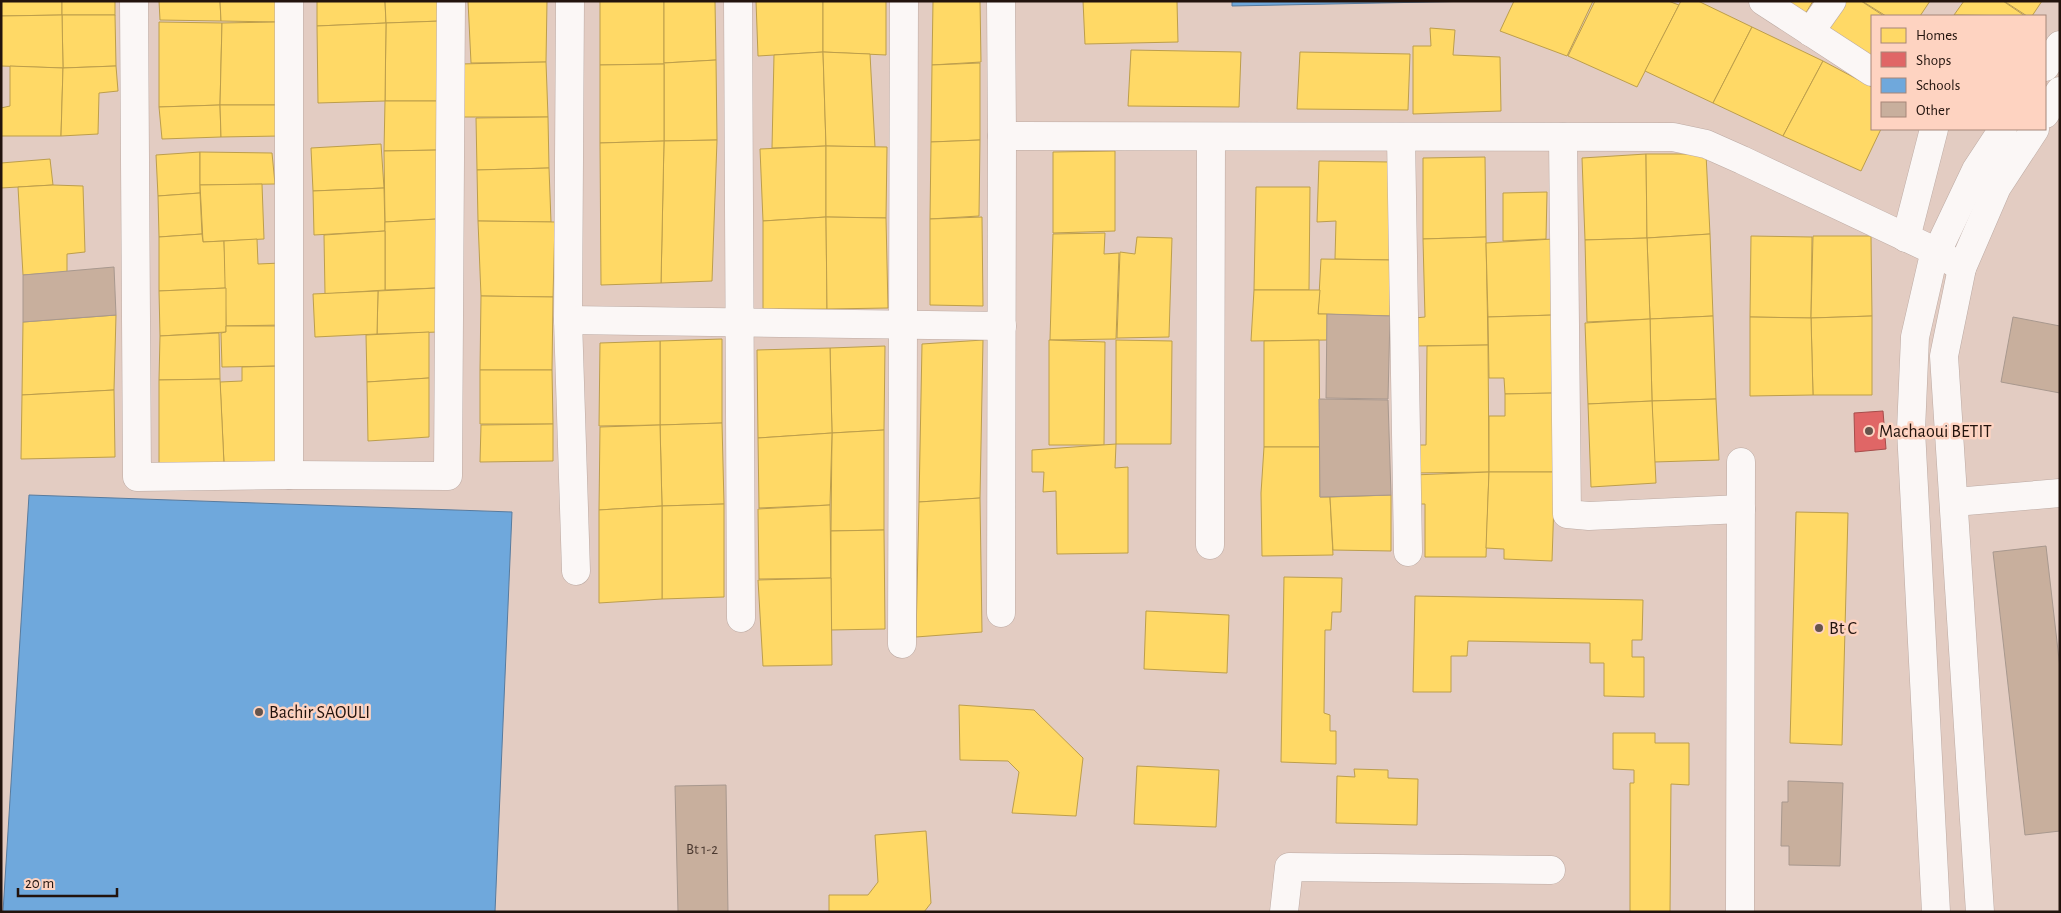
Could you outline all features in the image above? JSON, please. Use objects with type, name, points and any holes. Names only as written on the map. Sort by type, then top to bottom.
[{"type":"street","points":[[134,1],[137,477],[289,475],[448,476],[451,1]]},
{"type":"street","points":[[289,1],[289,475]]},
{"type":"street","points":[[570,1],[568,320],[576,571]]},
{"type":"street","points":[[738,1],[741,618]]},
{"type":"street","points":[[902,644],[904,1]]},
{"type":"street","points":[[1001,1],[1001,613]]},
{"type":"street","points":[[1763,1],[1871,71]]},
{"type":"street","points":[[1810,32],[1832,1]]},
{"type":"street","points":[[2046,66],[2060,45]]},
{"type":"street","points":[[2046,112],[2060,91]]},
{"type":"street","points":[[1906,238],[1934,130]]},
{"type":"street","points":[[1936,912],[1911,430],[1915,337],[1932,263],[1976,170],[2002,130]]},
{"type":"street","points":[[1980,912],[1955,502],[1944,356],[1962,268],[1997,187],[2034,130]]},
{"type":"street","points":[[1002,136],[1673,137],[1706,144],[1742,160],[1937,252],[1962,268]]},
{"type":"street","points":[[1210,545],[1211,137]]},
{"type":"street","points":[[1401,137],[1408,552]]},
{"type":"street","points":[[1563,137],[1568,514],[1589,516],[1741,509]]},
{"type":"street","points":[[568,320],[1002,326]]},
{"type":"street","points":[[1740,912],[1741,462]]},
{"type":"street","points":[[1955,502],[2060,493]]},
{"type":"street","points":[[1284,912],[1289,867],[1551,870]]},
{"type":"building: Homes","points":[[1,1],[62,1],[62,15],[1,16]]},
{"type":"building: Homes","points":[[62,1],[115,1],[115,15],[62,15]]},
{"type":"building: Homes","points":[[159,1],[220,1],[221,21],[160,20]]},
{"type":"building: Homes","points":[[220,1],[276,1],[276,22],[221,21]]},
{"type":"building: Homes","points":[[317,1],[385,1],[386,23],[317,26]]},
{"type":"building: Homes","points":[[385,1],[440,1],[441,21],[386,23]]},
{"type":"building: Homes","points":[[468,1],[547,1],[546,62],[471,63]]},
{"type":"building: Homes","points":[[600,1],[664,1],[664,64],[600,65]]},
{"type":"building: Homes","points":[[664,1],[715,1],[716,60],[664,63]]},
{"type":"building: Homes","points":[[756,1],[823,1],[823,52],[758,56]]},
{"type":"building: Homes","points":[[823,1],[886,1],[886,55],[823,52]]},
{"type":"building: Homes","points":[[933,1],[980,1],[981,62],[932,65]]},
{"type":"building: Homes","points":[[1083,1],[1177,1],[1178,42],[1085,44]]},
{"type":"building: Homes","points":[[1514,1],[1593,1],[1567,56],[1500,31]]},
{"type":"building: Homes","points":[[1595,1],[1668,1],[1679,5],[1637,87],[1568,56]]},
{"type":"building: Homes","points":[[1681,1],[1698,1],[1752,27],[1713,103],[1645,71]]},
{"type":"building: Homes","points":[[1780,1],[1813,1],[1804,16]]},
{"type":"building: Homes","points":[[1845,1],[1861,1],[1882,15],[1871,15],[1871,56],[1827,28]]},
{"type":"building: Homes","points":[[1862,1],[1930,1],[1921,15],[1884,15]]},
{"type":"building: Homes","points":[[1964,1],[2003,1],[2024,15],[1954,15]]},
{"type":"building: Homes","points":[[2004,1],[2042,1],[2033,15],[2025,15]]},
{"type":"building: Homes","points":[[62,15],[115,15],[116,66],[63,68]]},
{"type":"building: Homes","points":[[62,15],[63,68],[1,66],[1,16]]},
{"type":"building: Homes","points":[[441,21],[441,101],[385,101],[386,23]]},
{"type":"building: Homes","points":[[159,22],[222,23],[220,105],[159,107]]},
{"type":"building: Homes","points":[[276,22],[279,105],[220,105],[222,23]]},
{"type":"building: Homes","points":[[386,23],[385,101],[318,103],[317,26]]},
{"type":"building: Homes","points":[[1752,27],[1823,61],[1783,136],[1713,103]]},
{"type":"building: Homes","points":[[1430,28],[1455,30],[1453,55],[1500,57],[1501,111],[1413,114],[1413,46],[1431,46]]},
{"type":"building: Homes","points":[[1131,50],[1241,52],[1239,107],[1128,106]]},
{"type":"building: Homes","points":[[823,52],[826,146],[772,148],[774,55]]},
{"type":"building: Homes","points":[[823,52],[870,54],[875,147],[826,146]]},
{"type":"building: Homes","points":[[1300,52],[1410,54],[1408,110],[1297,109]]},
{"type":"building: Homes","points":[[716,60],[717,140],[664,141],[664,63]]},
{"type":"building: Homes","points":[[1823,61],[1871,86],[1871,130],[1881,130],[1861,171],[1783,136]]},
{"type":"building: Homes","points":[[546,62],[548,117],[459,117],[460,64]]},
{"type":"building: Homes","points":[[980,63],[980,140],[931,142],[932,65]]},
{"type":"building: Homes","points":[[664,64],[664,141],[600,143],[600,65]]},
{"type":"building: Homes","points":[[10,66],[63,68],[61,136],[1,136],[1,108],[10,106]]},
{"type":"building: Homes","points":[[116,66],[118,91],[99,93],[98,134],[61,136],[63,68]]},
{"type":"building: Homes","points":[[385,101],[441,101],[439,150],[384,151]]},
{"type":"building: Homes","points":[[220,105],[221,137],[162,139],[159,107]]},
{"type":"building: Homes","points":[[220,105],[279,105],[280,136],[221,137]]},
{"type":"building: Homes","points":[[548,117],[549,168],[477,170],[476,118]]},
{"type":"building: Homes","points":[[717,140],[712,281],[661,283],[664,141]]},
{"type":"building: Homes","points":[[980,140],[979,216],[930,219],[931,142]]},
{"type":"building: Homes","points":[[664,141],[661,283],[601,285],[600,143]]},
{"type":"building: Homes","points":[[381,144],[384,188],[313,191],[311,148]]},
{"type":"building: Homes","points":[[826,146],[826,217],[763,221],[760,149]]},
{"type":"building: Homes","points":[[826,146],[887,147],[886,218],[826,217]]},
{"type":"building: Homes","points":[[439,150],[437,219],[385,222],[384,151]]},
{"type":"building: Homes","points":[[1115,151],[1115,231],[1053,233],[1053,152]]},
{"type":"building: Homes","points":[[200,152],[200,193],[158,196],[156,155]]},
{"type":"building: Homes","points":[[200,152],[272,153],[275,184],[200,185]]},
{"type":"building: Homes","points":[[1646,154],[1647,238],[1585,240],[1582,158]]},
{"type":"building: Homes","points":[[1646,154],[1706,154],[1710,234],[1647,238]]},
{"type":"building: Homes","points":[[1485,157],[1486,237],[1423,239],[1423,158]]},
{"type":"building: Homes","points":[[50,159],[53,185],[1,188],[1,163]]},
{"type":"building: Homes","points":[[1319,161],[1390,162],[1390,260],[1335,259],[1336,221],[1317,222]]},
{"type":"building: Homes","points":[[549,168],[551,222],[478,221],[477,170]]},
{"type":"building: Homes","points":[[262,184],[264,239],[203,242],[200,185]]},
{"type":"building: Homes","points":[[83,186],[85,252],[67,254],[67,272],[23,275],[18,187]]},
{"type":"building: Homes","points":[[1256,187],[1310,187],[1309,290],[1254,290]]},
{"type":"building: Homes","points":[[384,188],[385,231],[314,235],[313,191]]},
{"type":"building: Homes","points":[[1547,192],[1546,239],[1503,241],[1503,193]]},
{"type":"building: Homes","points":[[200,193],[202,234],[159,237],[158,196]]},
{"type":"building: Homes","points":[[826,217],[827,309],[763,309],[763,221]]},
{"type":"building: Homes","points":[[826,217],[886,218],[888,308],[827,309]]},
{"type":"building: Homes","points":[[982,217],[983,306],[930,305],[930,219]]},
{"type":"building: Homes","points":[[437,219],[437,288],[385,290],[385,222]]},
{"type":"building: Homes","points":[[478,221],[555,222],[553,297],[481,296]]},
{"type":"building: Homes","points":[[385,231],[385,290],[325,294],[324,235]]},
{"type":"building: Homes","points":[[1105,233],[1104,254],[1119,253],[1116,339],[1050,340],[1053,234]]},
{"type":"building: Homes","points":[[202,234],[203,242],[224,241],[226,288],[159,291],[159,237]]},
{"type":"building: Homes","points":[[1710,234],[1713,316],[1650,319],[1647,238]]},
{"type":"building: Homes","points":[[1751,236],[1812,237],[1811,318],[1750,317]]},
{"type":"building: Homes","points":[[1813,236],[1871,236],[1872,316],[1811,318]]},
{"type":"building: Homes","points":[[1137,237],[1172,238],[1169,337],[1117,338],[1120,252],[1135,254]]},
{"type":"building: Homes","points":[[1486,237],[1488,345],[1414,346],[1414,318],[1425,317],[1423,239]]},
{"type":"building: Homes","points":[[1647,238],[1650,319],[1587,322],[1585,240]]},
{"type":"building: Homes","points":[[257,239],[258,264],[281,263],[283,325],[226,326],[224,241]]},
{"type":"building: Homes","points":[[1553,239],[1554,315],[1488,317],[1486,243]]},
{"type":"building: Homes","points":[[1321,259],[1390,260],[1390,316],[1318,314]]},
{"type":"building: Homes","points":[[226,288],[226,332],[160,336],[159,291]]},
{"type":"building: Homes","points":[[437,288],[438,332],[377,334],[378,291]]},
{"type":"building: Homes","points":[[1254,290],[1320,290],[1318,314],[1327,314],[1327,340],[1251,341]]},
{"type":"building: Homes","points":[[378,291],[377,334],[315,337],[313,294]]},
{"type":"building: Homes","points":[[481,296],[553,297],[552,370],[480,370]]},
{"type":"building: Homes","points":[[116,315],[114,390],[22,395],[23,322]]},
{"type":"building: Homes","points":[[1554,315],[1555,393],[1505,394],[1504,378],[1489,378],[1488,317]]},
{"type":"building: Homes","points":[[1713,316],[1716,399],[1652,401],[1650,319]]},
{"type":"building: Homes","points":[[1872,316],[1872,395],[1813,395],[1811,318]]},
{"type":"building: Homes","points":[[1750,317],[1811,318],[1813,395],[1750,396]]},
{"type":"building: Homes","points":[[1650,319],[1652,401],[1588,404],[1585,323]]},
{"type":"building: Homes","points":[[226,326],[281,326],[281,366],[222,367],[221,333],[226,332]]},
{"type":"building: Homes","points":[[429,332],[429,378],[367,382],[366,335]]},
{"type":"building: Homes","points":[[219,333],[220,379],[159,380],[160,336]]},
{"type":"building: Homes","points":[[722,339],[722,423],[660,425],[660,341]]},
{"type":"building: Homes","points":[[983,340],[980,498],[919,502],[922,344]]},
{"type":"building: Homes","points":[[1049,340],[1105,342],[1104,445],[1049,445]]},
{"type":"building: Homes","points":[[1116,340],[1172,341],[1171,444],[1116,444]]},
{"type":"building: Homes","points":[[1319,340],[1320,447],[1264,447],[1264,341]]},
{"type":"building: Homes","points":[[660,341],[660,425],[599,426],[600,343]]},
{"type":"building: Homes","points":[[1488,345],[1489,472],[1415,473],[1414,445],[1426,445],[1427,346]]},
{"type":"building: Homes","points":[[885,346],[884,430],[832,433],[830,348]]},
{"type":"building: Homes","points":[[830,348],[832,433],[758,438],[757,350]]},
{"type":"building: Homes","points":[[281,366],[283,461],[224,464],[220,382],[242,381],[242,367]]},
{"type":"building: Homes","points":[[480,370],[552,370],[553,424],[480,424]]},
{"type":"building: Homes","points":[[429,378],[429,437],[368,441],[367,382]]},
{"type":"building: Homes","points":[[220,379],[224,464],[159,465],[159,380]]},
{"type":"building: Homes","points":[[114,390],[115,457],[21,459],[22,395]]},
{"type":"building: Homes","points":[[1555,393],[1555,472],[1489,472],[1489,416],[1505,416],[1505,394]]},
{"type":"building: Homes","points":[[1716,399],[1719,460],[1654,462],[1652,401]]},
{"type":"building: Homes","points":[[1652,401],[1656,483],[1591,487],[1588,404]]},
{"type":"building: Homes","points":[[722,423],[724,504],[662,506],[660,425]]},
{"type":"building: Homes","points":[[553,424],[553,461],[480,462],[481,425]]},
{"type":"building: Homes","points":[[660,425],[662,506],[599,510],[600,427]]},
{"type":"building: Homes","points":[[884,430],[884,530],[831,531],[832,433]]},
{"type":"building: Homes","points":[[832,433],[830,505],[759,508],[758,438]]},
{"type":"building: Homes","points":[[1116,444],[1115,468],[1128,467],[1128,553],[1057,554],[1056,491],[1043,492],[1044,472],[1032,472],[1032,450]]},
{"type":"building: Homes","points":[[1264,447],[1320,447],[1320,497],[1330,497],[1333,555],[1262,556],[1261,493]]},
{"type":"building: Homes","points":[[1489,472],[1486,557],[1425,557],[1425,504],[1414,504],[1413,475]]},
{"type":"building: Homes","points":[[1489,472],[1555,472],[1552,561],[1504,559],[1504,549],[1486,548]]},
{"type":"building: Homes","points":[[1391,495],[1391,551],[1333,550],[1330,497]]},
{"type":"building: Homes","points":[[980,498],[982,632],[916,637],[919,502]]},
{"type":"building: Homes","points":[[724,504],[724,597],[662,599],[662,506]]},
{"type":"building: Homes","points":[[830,505],[831,578],[759,579],[758,509]]},
{"type":"building: Homes","points":[[662,506],[662,599],[599,603],[599,510]]},
{"type":"building: Homes","name":"Bt C","points":[[1796,512],[1848,513],[1842,745],[1790,743]]},
{"type":"building: Homes","points":[[884,530],[885,629],[831,630],[831,531]]},
{"type":"building: Homes","points":[[1284,577],[1342,578],[1341,612],[1332,612],[1331,630],[1325,630],[1324,713],[1330,715],[1330,731],[1336,731],[1336,764],[1281,762]]},
{"type":"building: Homes","points":[[831,578],[832,665],[763,666],[758,580]]},
{"type":"building: Homes","points":[[1415,596],[1643,600],[1642,640],[1632,640],[1632,657],[1644,657],[1644,697],[1604,696],[1604,663],[1590,663],[1590,643],[1468,641],[1467,656],[1451,656],[1451,692],[1413,692]]},
{"type":"building: Homes","points":[[1146,611],[1229,615],[1227,673],[1144,669]]},
{"type":"building: Homes","points":[[959,705],[1034,710],[1083,758],[1076,816],[1012,813],[1019,772],[1008,761],[960,760]]},
{"type":"building: Homes","points":[[1613,733],[1655,733],[1655,743],[1689,743],[1689,785],[1671,784],[1670,912],[1630,912],[1630,783],[1634,783],[1634,770],[1613,769]]},
{"type":"building: Homes","points":[[1137,766],[1219,770],[1216,827],[1134,824]]},
{"type":"building: Homes","points":[[1354,769],[1388,770],[1388,778],[1418,779],[1417,825],[1336,823],[1337,776],[1355,777]]},
{"type":"building: Homes","points":[[926,831],[931,903],[924,912],[829,912],[829,895],[868,895],[878,882],[875,835]]},
{"type":"building: Shops","name":"Machaoui BETIT","points":[[1883,411],[1886,449],[1855,452],[1854,413]]},
{"type":"building: Schools","points":[[1232,1],[1478,1],[1232,6]]},
{"type":"building: Schools","name":"Bachir SAOULI","points":[[29,495],[512,512],[495,912],[3,912]]},
{"type":"building: Other","points":[[114,267],[116,315],[23,322],[23,275]]},
{"type":"building: Other","points":[[1327,314],[1390,316],[1388,399],[1326,398]]},
{"type":"building: Other","points":[[2013,317],[2060,326],[2060,393],[2001,382]]},
{"type":"building: Other","points":[[1319,399],[1388,400],[1391,495],[1320,497]]},
{"type":"building: Other","points":[[2046,546],[2060,668],[2060,831],[2025,835],[1993,552]]},
{"type":"building: Other","points":[[1788,781],[1843,783],[1840,866],[1789,865],[1789,846],[1781,846],[1782,802],[1788,802]]},
{"type":"building: Other","points":[[726,785],[728,912],[678,912],[675,786]]},
{"type":"place","name":"Machaoui BETIT","points":[[1869,431]]},
{"type":"place","name":"Bt C","points":[[1819,628]]},
{"type":"place","name":"Bachir SAOULI","points":[[259,712]]}]
